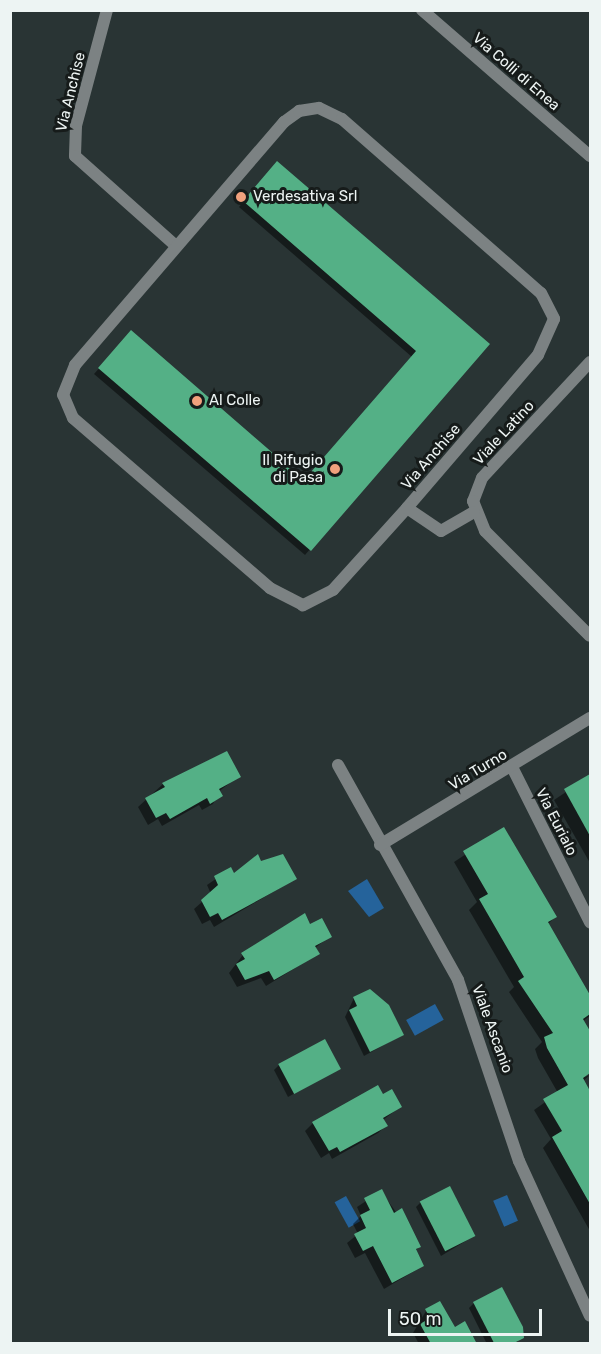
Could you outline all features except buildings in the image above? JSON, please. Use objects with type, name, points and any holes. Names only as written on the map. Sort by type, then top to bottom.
[{"type":"street","name":"Via Anchise","points":[[107,10],[76,126],[75,156],[175,245]]},
{"type":"street","name":"Via Colli di Enea","points":[[422,10],[591,156]]},
{"type":"street","name":"Via Anchise","points":[[319,108],[342,119],[545,297],[554,319],[544,346],[407,508],[325,597],[296,604],[68,414],[63,394],[71,369],[175,245],[284,122],[299,111],[319,108]]},
{"type":"street","name":"Viale Latino","points":[[474,512],[478,483],[591,362]]},
{"type":"street","points":[[407,508],[441,531],[474,512],[485,531],[591,636]]},
{"type":"street","name":"Via Turno","points":[[380,845],[591,718]]},
{"type":"street","name":"Viale Ascanio","points":[[338,765],[380,845],[458,980],[519,1161],[589,1307]]},
{"type":"street","name":"Via Eurialo","points":[[512,767],[591,922]]},
{"type":"water","points":[[367,879],[384,908],[369,917],[348,891]]},
{"type":"water","points":[[435,1004],[444,1020],[415,1036],[406,1020]]},
{"type":"water","points":[[507,1195],[518,1221],[504,1227],[493,1201]]},
{"type":"water","points":[[346,1196],[360,1221],[349,1228],[335,1202]]},
{"type":"place","name":"Verdesativa Srl","points":[[241,197]]},
{"type":"place","name":"Al Colle","points":[[197,401]]},
{"type":"place","name":"Il Rifugio di Pasa","points":[[335,469]]}]
